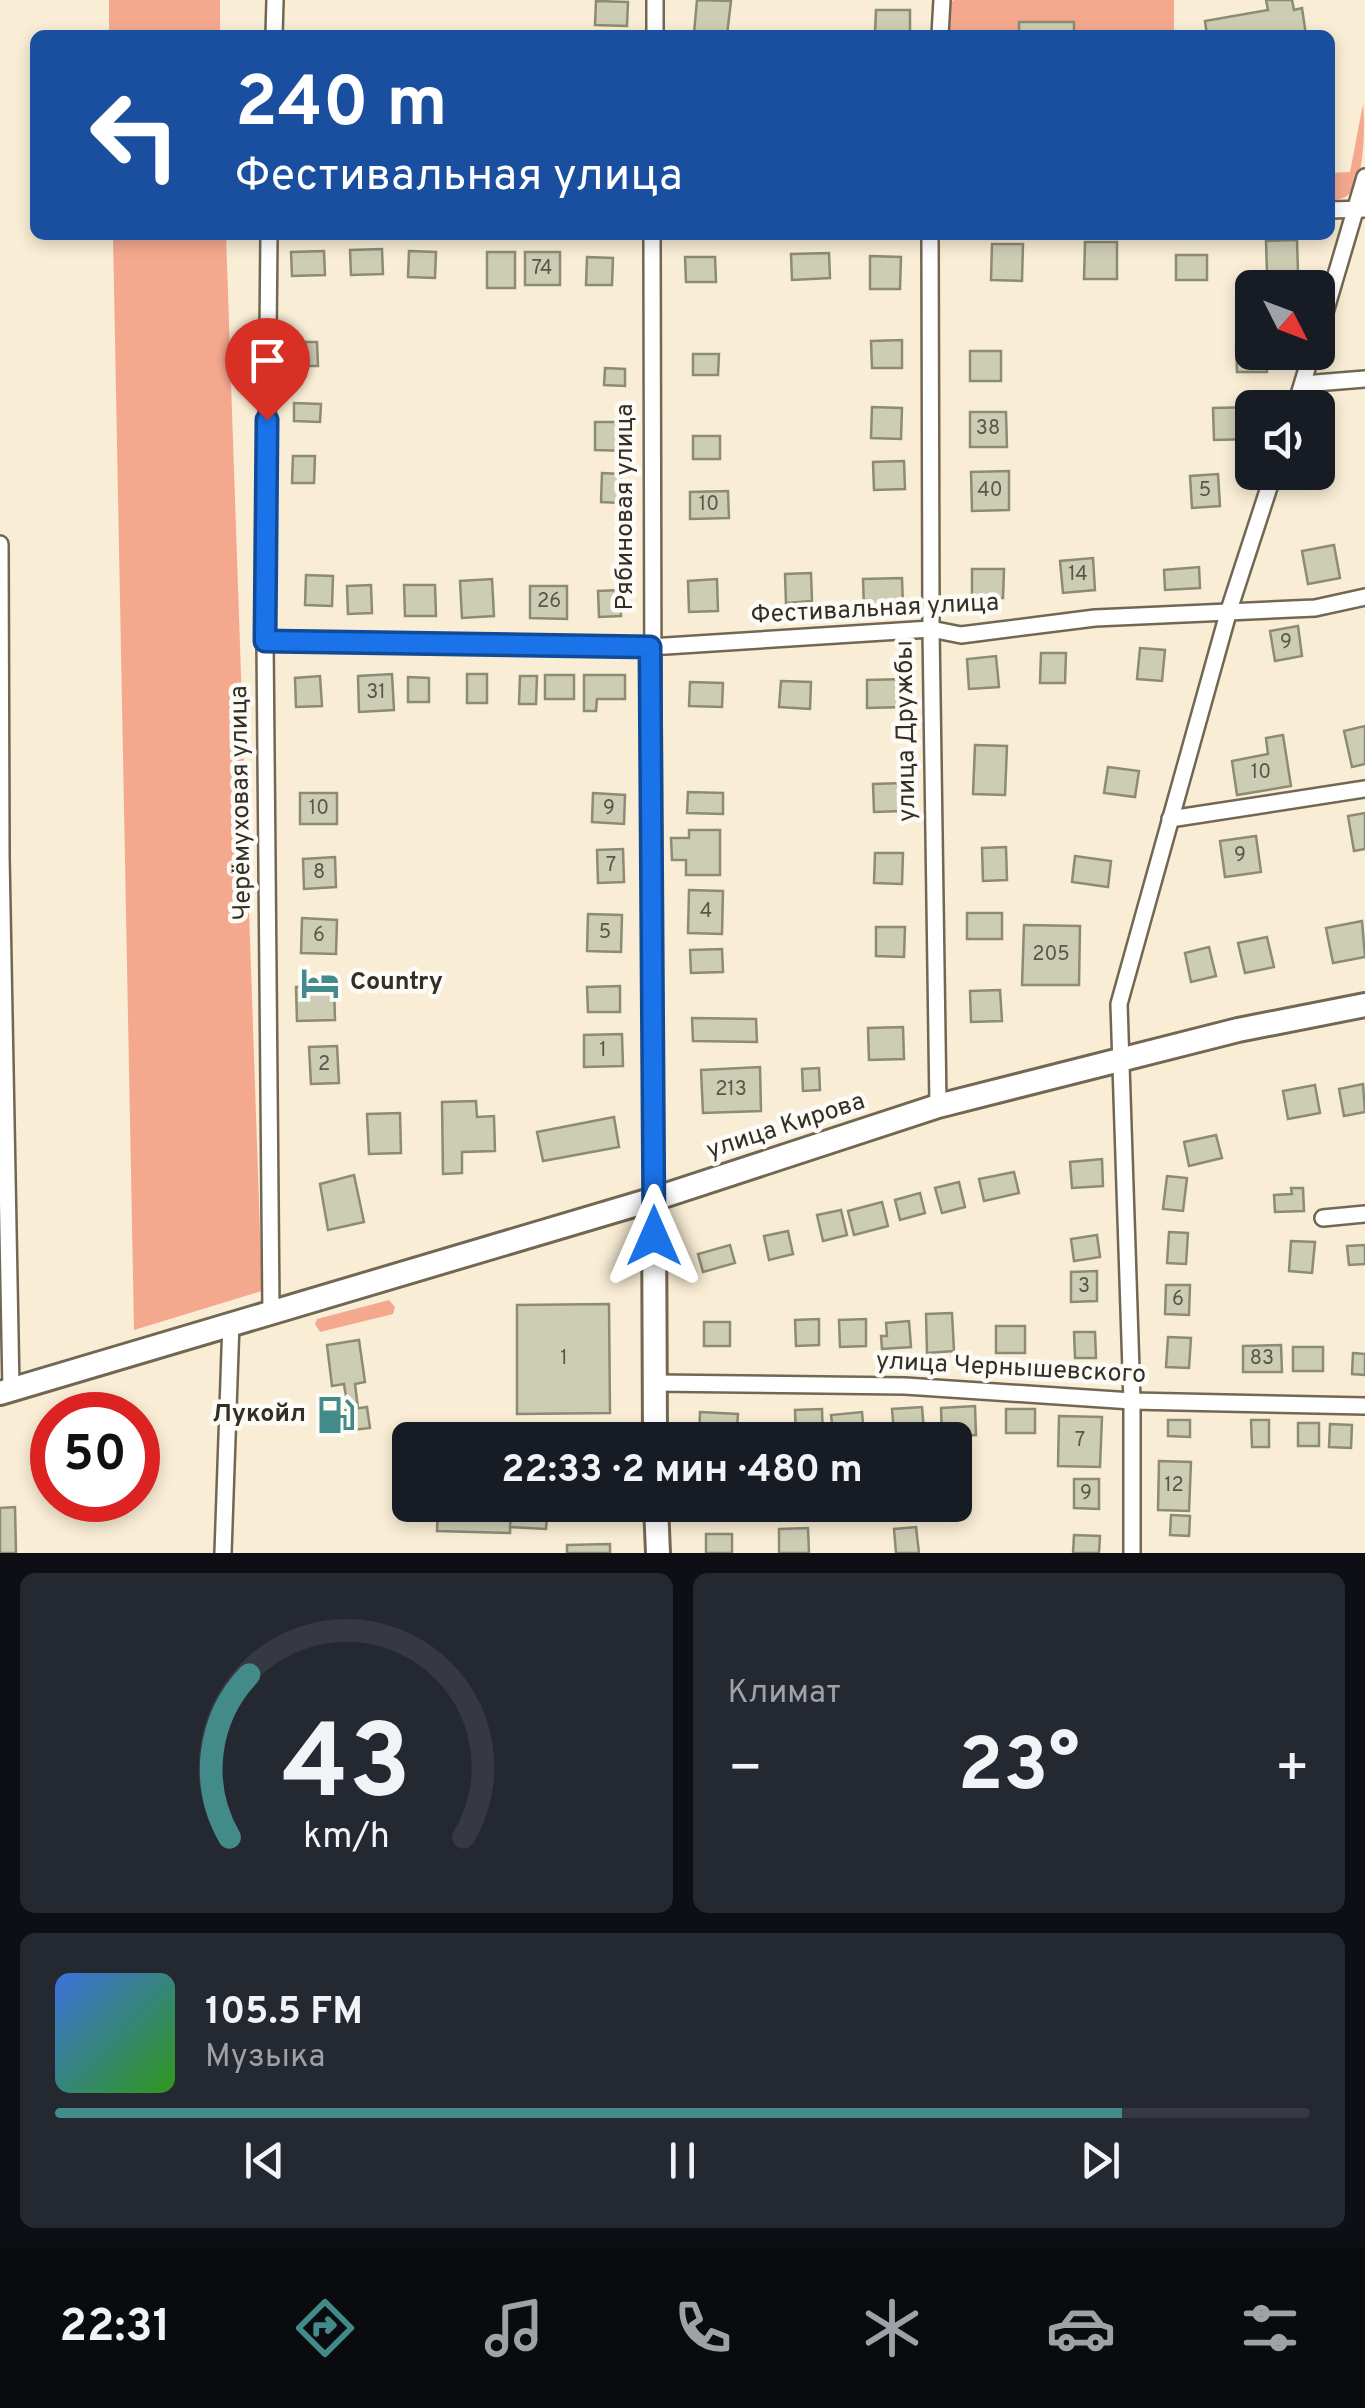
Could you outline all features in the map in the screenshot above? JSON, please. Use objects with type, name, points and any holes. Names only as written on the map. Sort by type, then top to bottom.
[{"type":"main road","name":"улица Кирова","points":[[6,1391],[654,1200],[938,1106],[1238,1030],[1365,1006]]},
{"type":"main road","points":[[654,1200],[655,1422]]},
{"type":"main road","points":[[657,1522],[658,1553]]},
{"type":"street","points":[[274,30],[275,0]]},
{"type":"street","points":[[655,30],[656,0]]},
{"type":"street","points":[[940,30],[942,0]]},
{"type":"street","points":[[1335,286],[1361,210],[1365,177]]},
{"type":"street","points":[[1335,210],[1361,210]]},
{"type":"street","name":"Черёмуховая улица","points":[[268,240],[265,641],[271,1311]]},
{"type":"street","name":"Рябиновая улица","points":[[652,240],[654,1200]]},
{"type":"street","name":"улица Дружбы","points":[[930,240],[938,1106]]},
{"type":"street","points":[[1301,390],[1307,370]]},
{"type":"street","points":[[1303,384],[1365,379]]},
{"type":"street","points":[[1132,1553],[1132,1402],[1119,1004],[1229,610],[1268,490]]},
{"type":"street","points":[[0,544],[6,1391]]},
{"type":"street","name":"Фестивальная улица","points":[[265,641],[650,647],[931,629],[961,635],[1096,618],[1315,608],[1365,598]]},
{"type":"street","points":[[1170,819],[1365,789]]},
{"type":"street","points":[[1323,1218],[1365,1214]]},
{"type":"street","points":[[223,1553],[231,1322]]},
{"type":"street","name":"улица Чернышевского","points":[[655,1383],[905,1386],[1132,1402],[1365,1406]]},
{"type":"shaded area","points":[[109,0],[220,0],[220,30],[109,30]]},
{"type":"shaded area","points":[[1174,0],[1174,30],[946,30],[948,3]]},
{"type":"shaded area","points":[[1363,104],[1359,173],[1352,191],[1335,199],[1335,173],[1350,172]]},
{"type":"shaded area","points":[[113,240],[226,240],[262,1291],[134,1330]]},
{"type":"shaded area","points":[[389,1300],[395,1307],[393,1314],[320,1332],[315,1324],[317,1319]]},
{"type":"building","points":[[697,0],[731,1],[728,30],[694,30]]},
{"type":"building","points":[[1266,0],[1292,0],[1294,10],[1302,8],[1305,30],[1206,30],[1205,21],[1268,10]]},
{"type":"building","points":[[596,1],[628,2],[627,26],[595,25]]},
{"type":"building","points":[[876,10],[910,10],[910,30],[875,30]]},
{"type":"building","points":[[1019,22],[1074,22],[1074,30],[1019,30]]},
{"type":"building","points":[[1297,240],[1298,270],[1267,270],[1266,241]]},
{"type":"building","points":[[1085,242],[1117,242],[1117,279],[1084,279]]},
{"type":"building","points":[[992,244],[1023,244],[1022,281],[991,280]]},
{"type":"building","points":[[382,249],[383,274],[351,275],[350,250]]},
{"type":"building","points":[[324,251],[325,275],[292,276],[291,252]]},
{"type":"building","points":[[409,251],[436,252],[435,278],[408,277]]},
{"type":"building","points":[[487,252],[515,252],[515,288],[487,288]]},
{"type":"building","points":[[525,252],[560,252],[560,285],[525,285]]},
{"type":"building","points":[[829,253],[830,278],[792,280],[791,254]]},
{"type":"building","points":[[1176,255],[1207,255],[1207,280],[1176,280]]},
{"type":"building","points":[[870,256],[901,257],[900,289],[870,289]]},
{"type":"building","points":[[587,257],[613,258],[612,285],[586,285]]},
{"type":"building","points":[[685,257],[715,257],[716,282],[686,282]]},
{"type":"building","points":[[902,340],[902,368],[872,368],[871,341]]},
{"type":"building","points":[[292,342],[317,342],[318,366],[292,366]]},
{"type":"building","points":[[970,351],[1001,351],[1001,381],[970,381]]},
{"type":"building","points":[[693,354],[719,354],[718,375],[693,375]]},
{"type":"building","points":[[605,368],[625,369],[625,386],[604,385]]},
{"type":"building","points":[[294,403],[321,404],[320,422],[294,421]]},
{"type":"building","points":[[872,407],[902,408],[901,439],[871,438]]},
{"type":"building","points":[[1235,407],[1235,439],[1214,440],[1213,408]]},
{"type":"building","points":[[970,412],[1006,412],[1007,447],[970,447]]},
{"type":"building","points":[[595,422],[628,422],[627,451],[595,450]]},
{"type":"building","points":[[693,436],[720,436],[720,459],[693,459]]},
{"type":"building","points":[[293,456],[315,456],[314,483],[292,483]]},
{"type":"building","points":[[904,461],[905,489],[874,490],[873,462]]},
{"type":"building","points":[[1009,471],[1009,510],[972,511],[971,472]]},
{"type":"building","points":[[602,473],[621,474],[619,503],[601,502]]},
{"type":"building","points":[[1218,474],[1220,506],[1192,508],[1190,476]]},
{"type":"building","points":[[728,491],[729,518],[690,519],[690,492]]},
{"type":"building","points":[[1334,545],[1340,578],[1308,584],[1302,551]]},
{"type":"building","points":[[1093,558],[1095,590],[1063,593],[1060,561]]},
{"type":"building","points":[[1199,567],[1200,588],[1165,590],[1164,570]]},
{"type":"building","points":[[972,569],[1004,569],[1003,598],[972,598]]},
{"type":"building","points":[[811,573],[812,601],[786,603],[785,574]]},
{"type":"building","points":[[306,575],[333,576],[332,606],[305,605]]},
{"type":"building","points":[[902,578],[903,606],[864,608],[863,579]]},
{"type":"building","points":[[492,579],[494,616],[462,618],[460,581]]},
{"type":"building","points":[[717,579],[718,611],[689,612],[688,581]]},
{"type":"building","points":[[371,585],[372,613],[348,614],[347,586]]},
{"type":"building","points":[[404,585],[435,585],[436,616],[405,616]]},
{"type":"building","points":[[530,586],[567,586],[567,619],[530,618]]},
{"type":"building","points":[[620,590],[621,616],[599,617],[598,591]]},
{"type":"building","points":[[1298,626],[1302,656],[1275,661],[1270,631]]},
{"type":"building","points":[[1140,648],[1165,650],[1162,681],[1137,679]]},
{"type":"building","points":[[1041,653],[1066,653],[1065,683],[1040,683]]},
{"type":"building","points":[[996,656],[999,687],[969,689],[967,659]]},
{"type":"building","points":[[392,674],[394,710],[359,712],[358,676]]},
{"type":"building","points":[[467,674],[487,674],[487,703],[467,703]]},
{"type":"building","points":[[545,675],[574,675],[574,699],[545,699]]},
{"type":"building","points":[[584,675],[625,675],[625,699],[597,699],[596,711],[584,711]]},
{"type":"building","points":[[320,676],[322,706],[296,707],[295,678]]},
{"type":"building","points":[[520,676],[537,676],[536,704],[519,704]]},
{"type":"building","points":[[408,677],[429,678],[429,702],[408,702]]},
{"type":"building","points":[[904,679],[905,707],[867,708],[867,680]]},
{"type":"building","points":[[781,681],[811,682],[810,709],[779,707]]},
{"type":"building","points":[[690,682],[723,683],[722,707],[689,706]]},
{"type":"building","points":[[1365,726],[1365,764],[1352,767],[1344,731]]},
{"type":"building","points":[[1283,735],[1291,786],[1237,795],[1232,761],[1268,754],[1266,738]]},
{"type":"building","points":[[975,745],[1007,746],[1005,795],[973,794]]},
{"type":"building","points":[[1108,767],[1139,771],[1135,797],[1104,793]]},
{"type":"building","points":[[903,783],[903,811],[874,812],[873,784]]},
{"type":"building","points":[[688,792],[723,793],[723,814],[687,813]]},
{"type":"building","points":[[300,793],[337,793],[337,824],[300,824]]},
{"type":"building","points":[[593,793],[625,795],[624,824],[592,822]]},
{"type":"building","points":[[1365,813],[1365,849],[1354,851],[1348,816]]},
{"type":"building","points":[[689,830],[720,830],[720,875],[686,875],[686,860],[672,860],[671,838],[689,838]]},
{"type":"building","points":[[1256,836],[1261,872],[1225,877],[1220,841]]},
{"type":"building","points":[[1006,847],[1007,880],[983,881],[982,848]]},
{"type":"building","points":[[623,849],[624,882],[598,883],[597,850]]},
{"type":"building","points":[[875,853],[903,853],[902,884],[874,883]]},
{"type":"building","points":[[1075,856],[1111,861],[1108,887],[1072,882]]},
{"type":"building","points":[[335,857],[336,887],[304,889],[303,859]]},
{"type":"building","points":[[689,890],[723,891],[722,934],[688,933]]},
{"type":"building","points":[[967,913],[1002,913],[1002,939],[967,939]]},
{"type":"building","points":[[588,914],[622,915],[621,952],[587,951]]},
{"type":"building","points":[[302,918],[337,920],[336,954],[301,953]]},
{"type":"building","points":[[1362,921],[1365,957],[1333,963],[1326,928]]},
{"type":"building","points":[[1024,925],[1080,926],[1079,985],[1022,985]]},
{"type":"building","points":[[876,927],[905,927],[904,957],[876,956]]},
{"type":"building","points":[[1267,937],[1274,967],[1245,973],[1238,943]]},
{"type":"building","points":[[1209,947],[1216,976],[1191,982],[1185,953]]},
{"type":"building","points":[[722,949],[723,972],[691,973],[690,950]]},
{"type":"building","points":[[334,986],[335,1020],[297,1021],[296,987]]},
{"type":"building","points":[[620,986],[620,1012],[588,1012],[587,987]]},
{"type":"building","points":[[1000,990],[1002,1021],[971,1022],[970,991]]},
{"type":"building","points":[[692,1018],[756,1019],[757,1042],[693,1041]]},
{"type":"building","points":[[903,1027],[904,1059],[869,1060],[868,1028]]},
{"type":"building","points":[[622,1034],[623,1066],[584,1067],[584,1035]]},
{"type":"building","points":[[337,1046],[339,1083],[311,1084],[309,1047]]},
{"type":"building","points":[[760,1067],[761,1111],[703,1113],[701,1070]]},
{"type":"building","points":[[819,1068],[820,1090],[803,1091],[802,1069]]},
{"type":"building","points":[[1363,1084],[1365,1112],[1344,1116],[1339,1089]]},
{"type":"building","points":[[1315,1085],[1320,1113],[1288,1119],[1283,1091]]},
{"type":"building","points":[[476,1101],[477,1117],[494,1116],[495,1151],[462,1152],[462,1173],[443,1174],[442,1102]]},
{"type":"building","points":[[400,1113],[401,1153],[369,1154],[367,1114]]},
{"type":"building","points":[[614,1117],[619,1147],[543,1161],[537,1132]]},
{"type":"building","points":[[1216,1135],[1222,1158],[1189,1166],[1184,1142]]},
{"type":"building","points":[[1102,1159],[1103,1186],[1072,1188],[1070,1162]]},
{"type":"building","points":[[1014,1172],[1019,1193],[984,1201],[979,1179]]},
{"type":"building","points":[[354,1175],[364,1222],[328,1230],[320,1184]]},
{"type":"building","points":[[1167,1176],[1187,1178],[1183,1211],[1163,1209]]},
{"type":"building","points":[[959,1182],[965,1207],[942,1213],[935,1188]]},
{"type":"building","points":[[1291,1188],[1303,1188],[1304,1211],[1275,1212],[1274,1195],[1292,1194]]},
{"type":"building","points":[[920,1193],[925,1213],[900,1220],[895,1200]]},
{"type":"building","points":[[882,1202],[888,1226],[854,1235],[848,1211]]},
{"type":"building","points":[[841,1210],[847,1235],[823,1241],[817,1215]]},
{"type":"building","points":[[788,1231],[793,1254],[769,1260],[764,1236]]},
{"type":"building","points":[[1169,1232],[1188,1233],[1186,1264],[1167,1263]]},
{"type":"building","points":[[1097,1235],[1100,1257],[1074,1261],[1071,1239]]},
{"type":"building","points":[[1291,1241],[1315,1242],[1312,1273],[1289,1271]]},
{"type":"building","points":[[730,1245],[735,1263],[703,1272],[698,1254]]},
{"type":"building","points":[[1365,1245],[1365,1264],[1349,1265],[1347,1246]]},
{"type":"building","points":[[1097,1271],[1097,1301],[1071,1302],[1071,1272]]},
{"type":"building","points":[[1166,1285],[1190,1285],[1189,1315],[1165,1314]]},
{"type":"building","points":[[609,1304],[610,1413],[517,1414],[517,1305]]},
{"type":"building","points":[[952,1313],[954,1351],[927,1353],[926,1314]]},
{"type":"building","points":[[819,1319],[819,1345],[796,1346],[795,1320]]},
{"type":"building","points":[[866,1319],[866,1346],[840,1347],[839,1320]]},
{"type":"building","points":[[909,1321],[911,1347],[882,1349],[886,1323]]},
{"type":"building","points":[[704,1322],[730,1322],[730,1346],[704,1346]]},
{"type":"building","points":[[996,1326],[1025,1326],[1025,1353],[996,1353]]},
{"type":"building","points":[[1074,1332],[1095,1332],[1096,1358],[1075,1358]]},
{"type":"building","points":[[1168,1337],[1191,1338],[1189,1368],[1166,1367]]},
{"type":"building","points":[[359,1340],[365,1382],[355,1384],[358,1408],[348,1410],[344,1384],[332,1386],[327,1345]]},
{"type":"building","points":[[1281,1345],[1282,1372],[1243,1372],[1243,1346]]},
{"type":"building","points":[[1293,1347],[1323,1347],[1323,1371],[1293,1371]]},
{"type":"building","points":[[1353,1353],[1365,1354],[1365,1375],[1352,1374]]},
{"type":"building","points":[[975,1406],[976,1435],[972,1435],[972,1422],[941,1422],[941,1408]]},
{"type":"building","points":[[367,1407],[370,1428],[335,1432],[332,1412]]},
{"type":"building","points":[[922,1407],[923,1422],[893,1422],[892,1409]]},
{"type":"building","points":[[822,1409],[822,1422],[795,1422],[795,1410]]},
{"type":"building","points":[[1006,1409],[1035,1409],[1035,1433],[1006,1433]]},
{"type":"building","points":[[700,1412],[738,1414],[737,1422],[700,1422]]},
{"type":"building","points":[[862,1412],[863,1422],[832,1422],[831,1415]]},
{"type":"building","points":[[1059,1416],[1102,1417],[1100,1467],[1058,1466]]},
{"type":"building","points":[[1168,1420],[1190,1420],[1190,1437],[1168,1436]]},
{"type":"building","points":[[1251,1420],[1269,1420],[1269,1447],[1252,1447]]},
{"type":"building","points":[[1298,1423],[1319,1423],[1319,1446],[1298,1446]]},
{"type":"building","points":[[1330,1424],[1352,1425],[1351,1448],[1329,1447]]},
{"type":"building","points":[[1159,1461],[1191,1462],[1189,1511],[1158,1510]]},
{"type":"building","points":[[1074,1479],[1099,1479],[1099,1509],[1074,1508]]},
{"type":"building","points":[[15,1507],[16,1553],[0,1553],[0,1508]]},
{"type":"building","points":[[1171,1515],[1190,1516],[1189,1536],[1170,1535]]},
{"type":"building","points":[[437,1522],[510,1522],[510,1533],[437,1531]]},
{"type":"building","points":[[510,1522],[547,1522],[546,1529],[510,1527]]},
{"type":"building","points":[[916,1527],[919,1553],[896,1553],[894,1529]]},
{"type":"building","points":[[808,1528],[809,1553],[779,1553],[779,1529]]},
{"type":"building","points":[[706,1534],[732,1534],[732,1553],[706,1553]]},
{"type":"building","points":[[1074,1535],[1100,1536],[1099,1553],[1073,1553]]},
{"type":"building","points":[[610,1544],[610,1553],[567,1553],[567,1545]]},
{"type":"place","name":"Country","points":[[320,983]]},
{"type":"place","name":"Лукойл","points":[[336,1415]]},
{"type":"route","points":[[267,420],[265,641],[650,647],[654,1236]]}]
